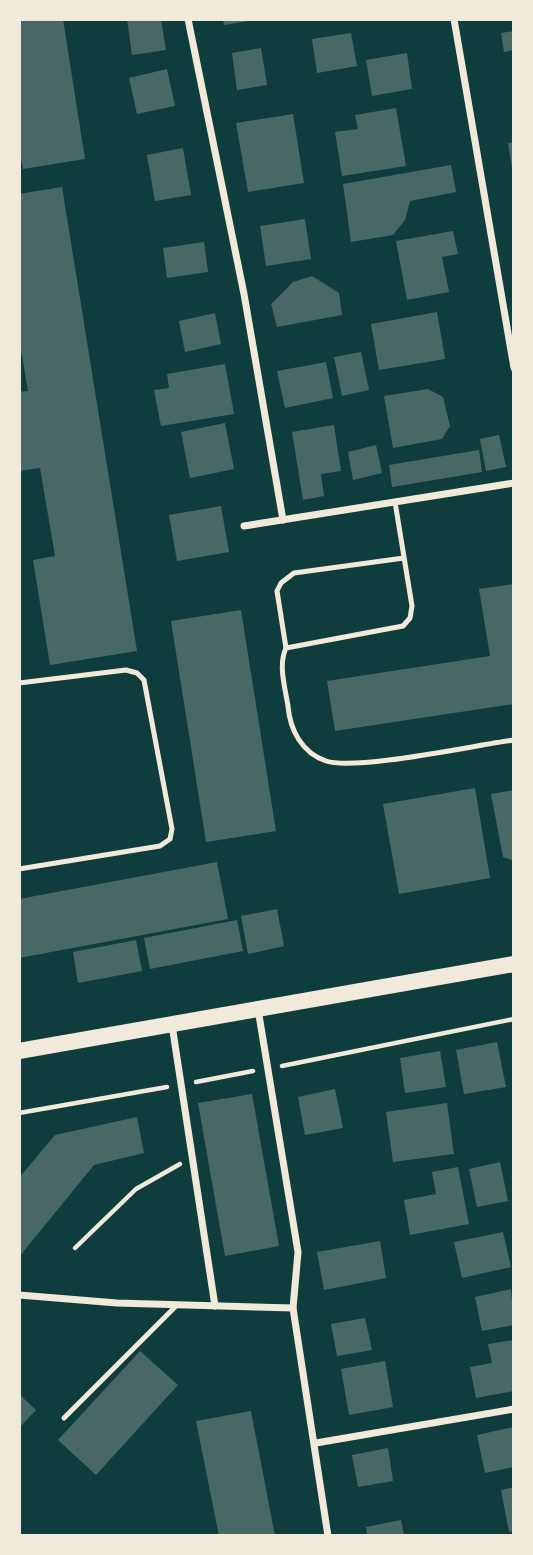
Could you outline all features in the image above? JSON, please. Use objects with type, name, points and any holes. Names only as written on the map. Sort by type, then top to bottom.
[{"type":"main road","points":[[19,1051],[514,964]]},
{"type":"street","points":[[188,19],[244,294],[283,520]]},
{"type":"street","points":[[454,19],[514,368]]},
{"type":"street","points":[[244,526],[514,483]]},
{"type":"street","points":[[258,1009],[298,1252],[293,1308],[316,1443],[328,1536]]},
{"type":"street","points":[[172,1024],[215,1306]]},
{"type":"street","points":[[19,1295],[293,1308]]},
{"type":"street","points":[[316,1443],[514,1409]]},
{"type":"lane","points":[[286,648],[402,626],[410,618],[412,606],[395,502]]},
{"type":"lane","points":[[404,558],[294,573],[281,583],[277,591],[286,648],[281,659],[289,717],[301,744],[327,761],[379,760],[514,740]]},
{"type":"lane","points":[[19,683],[126,670],[137,673],[144,680],[172,829],[170,839],[160,846],[19,869]]},
{"type":"lane","points":[[64,1418],[177,1304]]},
{"type":"path","points":[[75,1248],[136,1189],[193,1157]]},
{"type":"building","points":[[19,19],[63,19],[85,159],[23,169],[19,147]]},
{"type":"building","points":[[127,19],[161,19],[166,50],[132,55]]},
{"type":"building","points":[[223,19],[248,19],[248,21],[224,25]]},
{"type":"building","points":[[514,31],[514,50],[504,52],[501,33]]},
{"type":"building","points":[[351,33],[357,66],[317,73],[312,39]]},
{"type":"building","points":[[261,48],[267,85],[237,90],[232,53]]},
{"type":"building","points":[[407,53],[412,89],[372,96],[366,60]]},
{"type":"building","points":[[167,69],[175,106],[137,114],[129,78]]},
{"type":"building","points":[[396,108],[406,166],[342,176],[335,132],[358,129],[355,115]]},
{"type":"building","points":[[293,114],[304,183],[248,192],[236,123]]},
{"type":"building","points":[[514,142],[514,169],[512,169],[508,143]]},
{"type":"building","points":[[183,148],[191,195],[155,201],[147,155]]},
{"type":"building","points":[[451,165],[456,192],[410,201],[405,220],[393,235],[351,242],[343,184]]},
{"type":"building","points":[[62,187],[137,651],[50,665],[33,560],[55,556],[40,468],[19,471],[19,392],[28,391],[19,338],[19,194]]},
{"type":"building","points":[[305,219],[311,259],[266,266],[260,226]]},
{"type":"building","points":[[453,231],[458,254],[442,257],[449,292],[407,300],[396,241]]},
{"type":"building","points":[[204,242],[208,272],[167,278],[163,248]]},
{"type":"building","points":[[312,276],[339,293],[342,315],[277,327],[271,304],[293,282]]},
{"type":"building","points":[[437,312],[445,359],[379,370],[371,324]]},
{"type":"building","points":[[215,313],[221,344],[185,352],[179,321]]},
{"type":"building","points":[[361,352],[369,390],[342,396],[334,357]]},
{"type":"building","points":[[326,362],[333,398],[285,408],[277,371]]},
{"type":"building","points":[[225,364],[234,414],[161,426],[154,390],[169,388],[167,374]]},
{"type":"building","points":[[428,389],[443,397],[450,426],[442,439],[393,448],[384,396]]},
{"type":"building","points":[[225,423],[234,469],[190,478],[181,432]]},
{"type":"building","points":[[334,425],[341,471],[321,474],[324,496],[303,500],[292,432]]},
{"type":"building","points":[[499,435],[506,467],[486,471],[480,439]]},
{"type":"building","points":[[376,445],[382,473],[353,480],[348,452]]},
{"type":"building","points":[[479,450],[482,472],[392,487],[389,465]]},
{"type":"building","points":[[221,506],[229,552],[177,561],[169,515]]},
{"type":"building","points":[[514,584],[514,704],[335,731],[327,681],[490,656],[479,589]]},
{"type":"building","points":[[241,610],[276,831],[206,842],[171,621]]},
{"type":"building","points":[[475,788],[490,878],[399,894],[383,804]]},
{"type":"building","points":[[514,790],[514,861],[503,857],[491,794]]},
{"type":"building","points":[[217,862],[228,919],[19,958],[19,899]]},
{"type":"building","points":[[277,909],[284,946],[248,954],[241,916]]},
{"type":"building","points":[[237,920],[243,951],[150,969],[144,938]]},
{"type":"building","points":[[136,940],[142,971],[78,983],[73,952]]},
{"type":"building","points":[[497,1042],[506,1087],[464,1094],[456,1050]]},
{"type":"building","points":[[440,1051],[446,1087],[405,1093],[400,1058]]},
{"type":"building","points":[[335,1089],[343,1128],[305,1135],[298,1097]]},
{"type":"building","points":[[252,1094],[279,1246],[225,1256],[198,1103]]},
{"type":"building","points":[[447,1103],[454,1154],[393,1162],[386,1112]]},
{"type":"building","points":[[137,1117],[144,1153],[94,1165],[19,1257],[19,1178],[55,1135]]},
{"type":"building","points":[[500,1162],[508,1201],[477,1207],[469,1169]]},
{"type":"building","points":[[458,1167],[469,1224],[410,1235],[404,1200],[436,1194],[432,1172]]},
{"type":"building","points":[[503,1232],[511,1267],[462,1278],[454,1242]]},
{"type":"building","points":[[380,1241],[386,1278],[324,1290],[317,1252]]},
{"type":"building","points":[[511,1289],[514,1325],[482,1331],[475,1297]]},
{"type":"building","points":[[365,1318],[372,1350],[337,1356],[331,1324]]},
{"type":"building","points":[[514,1340],[514,1391],[476,1398],[470,1367],[492,1363],[488,1344]]},
{"type":"building","points":[[140,1351],[178,1385],[96,1475],[58,1440]]},
{"type":"building","points":[[385,1361],[393,1407],[349,1415],[341,1369]]},
{"type":"building","points":[[19,1394],[36,1410],[19,1428]]},
{"type":"building","points":[[251,1411],[275,1536],[219,1536],[196,1421]]},
{"type":"building","points":[[514,1427],[514,1467],[485,1473],[477,1435]]},
{"type":"building","points":[[388,1448],[393,1481],[358,1487],[352,1455]]},
{"type":"building","points":[[514,1487],[514,1531],[509,1532],[501,1490]]},
{"type":"building","points":[[401,1520],[404,1536],[367,1536],[366,1527]]}]
